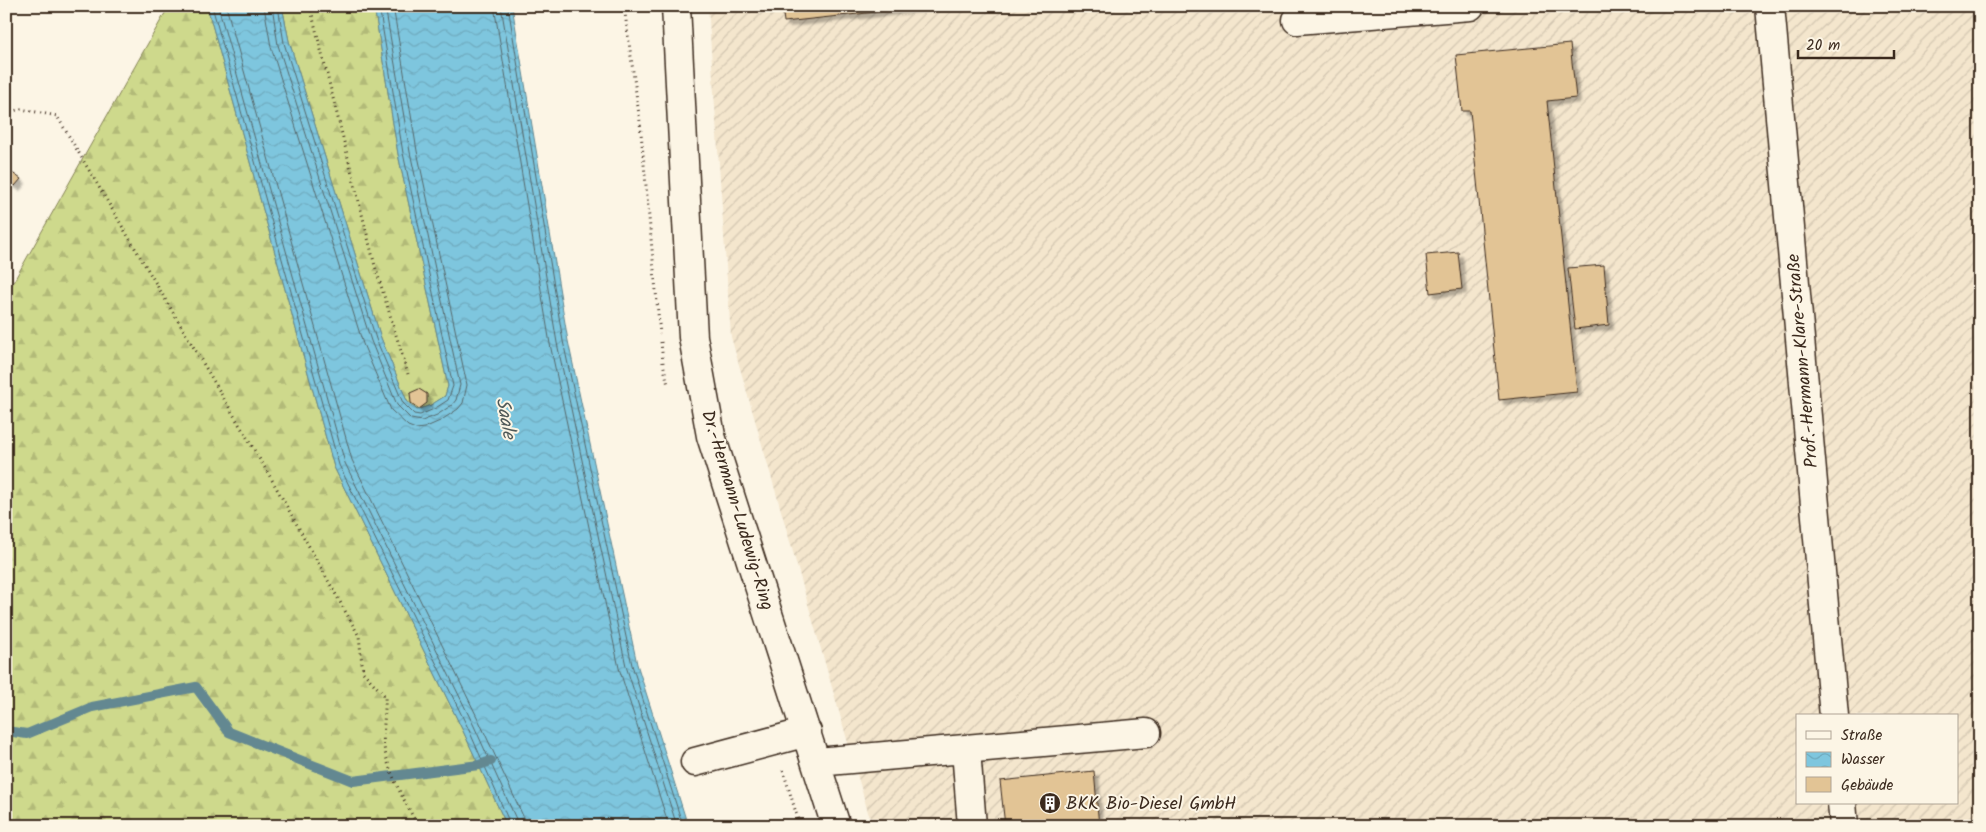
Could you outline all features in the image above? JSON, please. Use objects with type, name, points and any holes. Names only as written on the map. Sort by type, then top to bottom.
[{"type":"street","name":"Dr.-Hermann-Ludewig-Ring","points":[[676,6],[693,337],[711,436],[836,826]]},
{"type":"street","points":[[1297,20],[1470,6]]},
{"type":"street","name":"Prof.-Hermann-Klare-Straße","points":[[1770,6],[1834,714]]},
{"type":"street","points":[[695,762],[807,732]]},
{"type":"street","points":[[816,762],[1146,733]]},
{"type":"street","points":[[966,750],[972,826]]},
{"type":"street","points":[[1842,804],[1844,826]]},
{"type":"path","points":[[310,6],[375,266],[408,374]]},
{"type":"path","points":[[6,113],[21,109],[57,116],[267,471],[359,636],[363,672],[385,696],[384,745],[388,764],[418,826]]},
{"type":"shaded area","points":[[708,6],[1980,6],[1980,826],[872,826],[731,337]]},
{"type":"green space","points":[[169,6],[207,6],[334,467],[463,731],[507,826],[6,826],[6,295]]},
{"type":"green space","points":[[282,6],[374,6],[398,154],[448,386],[445,396],[431,405],[417,410],[407,401],[381,338],[289,41]]},
{"type":"water","name":"Saale","points":[[207,6],[282,6],[289,41],[381,338],[407,401],[417,410],[431,405],[445,396],[448,386],[398,154],[374,6],[512,6],[568,341],[637,664],[688,826],[507,826],[463,731],[334,467]]},
{"type":"building","points":[[782,6],[932,6],[784,22]]},
{"type":"building","points":[[1570,44],[1576,98],[1547,101],[1577,392],[1499,400],[1470,111],[1462,111],[1456,55]]},
{"type":"building","points":[[11,172],[21,179],[15,186],[6,180]]},
{"type":"building","points":[[1458,252],[1462,289],[1430,293],[1426,255]]},
{"type":"building","points":[[1604,265],[1609,325],[1575,329],[1568,268]]},
{"type":"building","points":[[419,389],[427,394],[427,403],[419,409],[411,403],[410,393]]},
{"type":"building","name":"BKK Bio-Diesel GmbH","points":[[1094,771],[1099,826],[1005,826],[1000,781]]},
{"type":"waterway","points":[[6,731],[27,734],[92,707],[196,687],[229,732],[353,781],[479,765],[491,761]]},
{"type":"place","name":"BKK Bio-Diesel GmbH","points":[[1050,803]]}]
